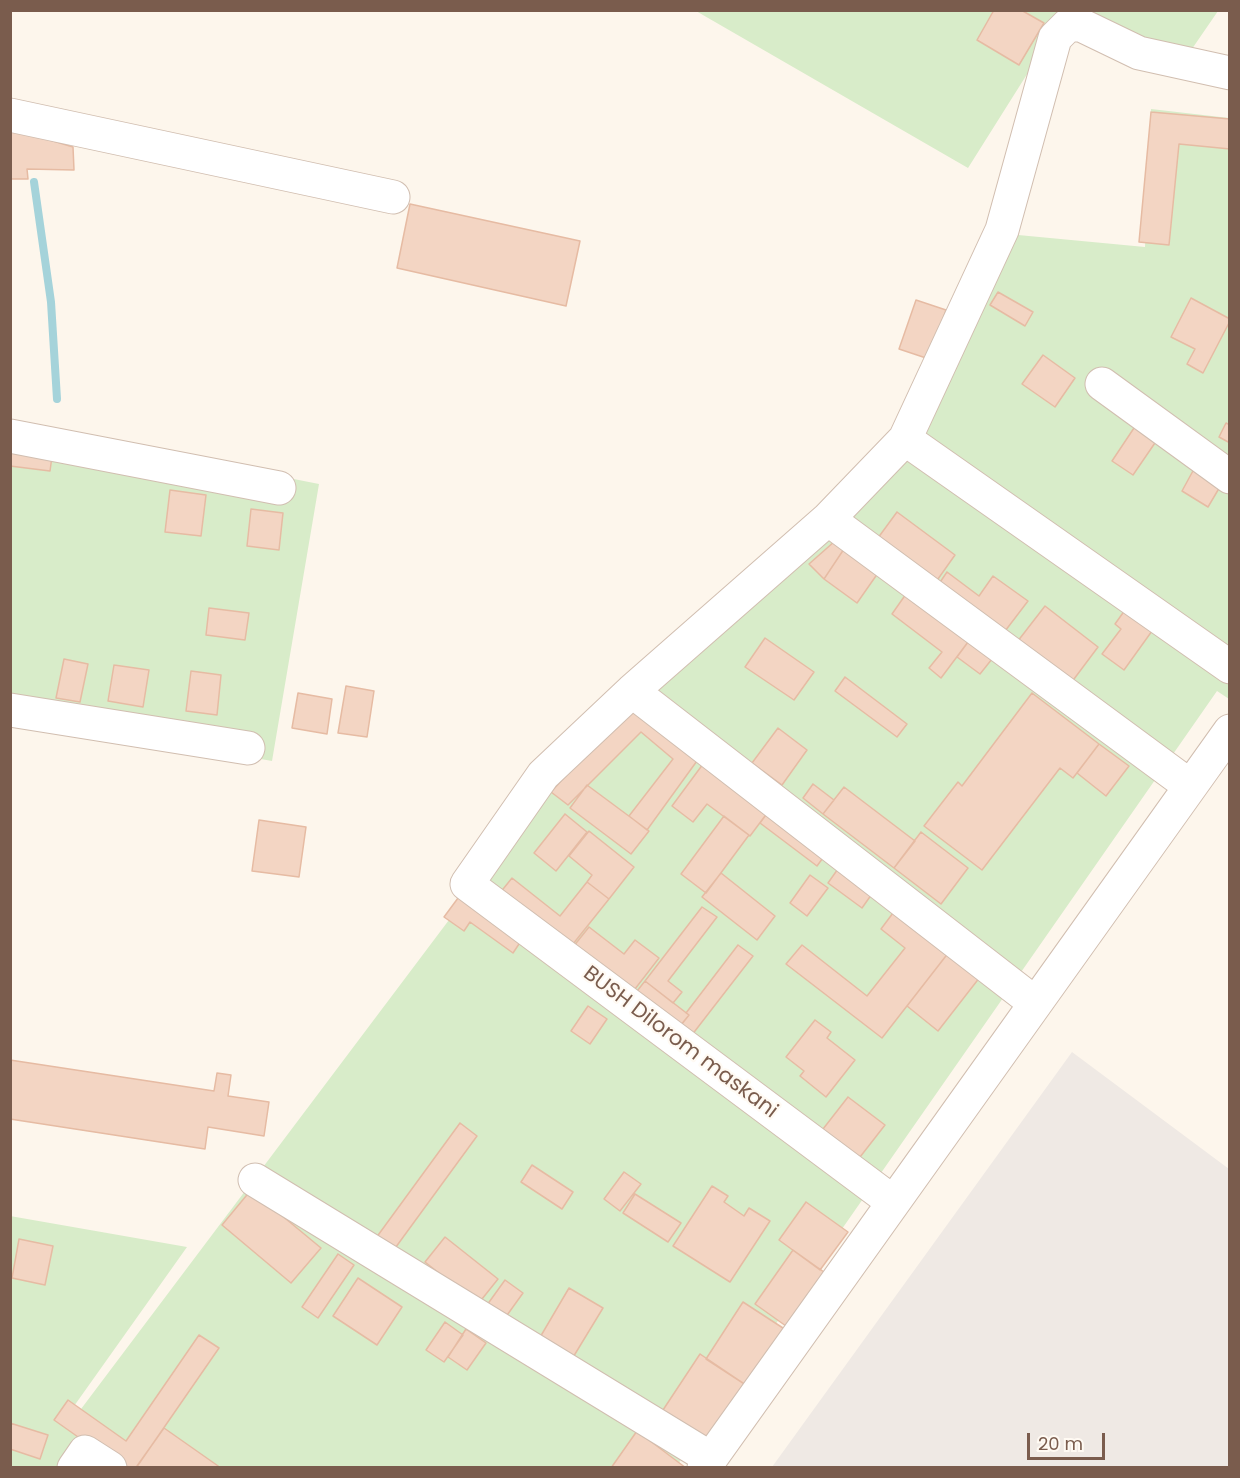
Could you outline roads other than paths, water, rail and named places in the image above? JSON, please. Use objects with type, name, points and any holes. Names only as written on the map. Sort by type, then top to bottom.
[{"type":"street","points":[[1035,1003],[632,691],[828,519],[904,438],[1002,230],[1055,38],[1068,26],[1081,25],[1139,53],[1230,73]]},
{"type":"street","points":[[10,115],[393,197]]},
{"type":"street","points":[[1102,384],[1230,477]]},
{"type":"street","points":[[10,436],[279,488]]},
{"type":"street","points":[[904,438],[1230,667]]},
{"type":"street","points":[[828,519],[1190,786]]},
{"type":"street","name":"BUSH Dilorom maskani","points":[[632,691],[543,775],[467,884],[893,1202]]},
{"type":"street","points":[[10,710],[248,748]]},
{"type":"street","points":[[255,1180],[707,1463],[1230,731]]},
{"type":"street","points":[[74,1467],[85,1452],[110,1467]]},
{"type":"waterway","points":[[34,182],[51,302],[57,399]]}]
